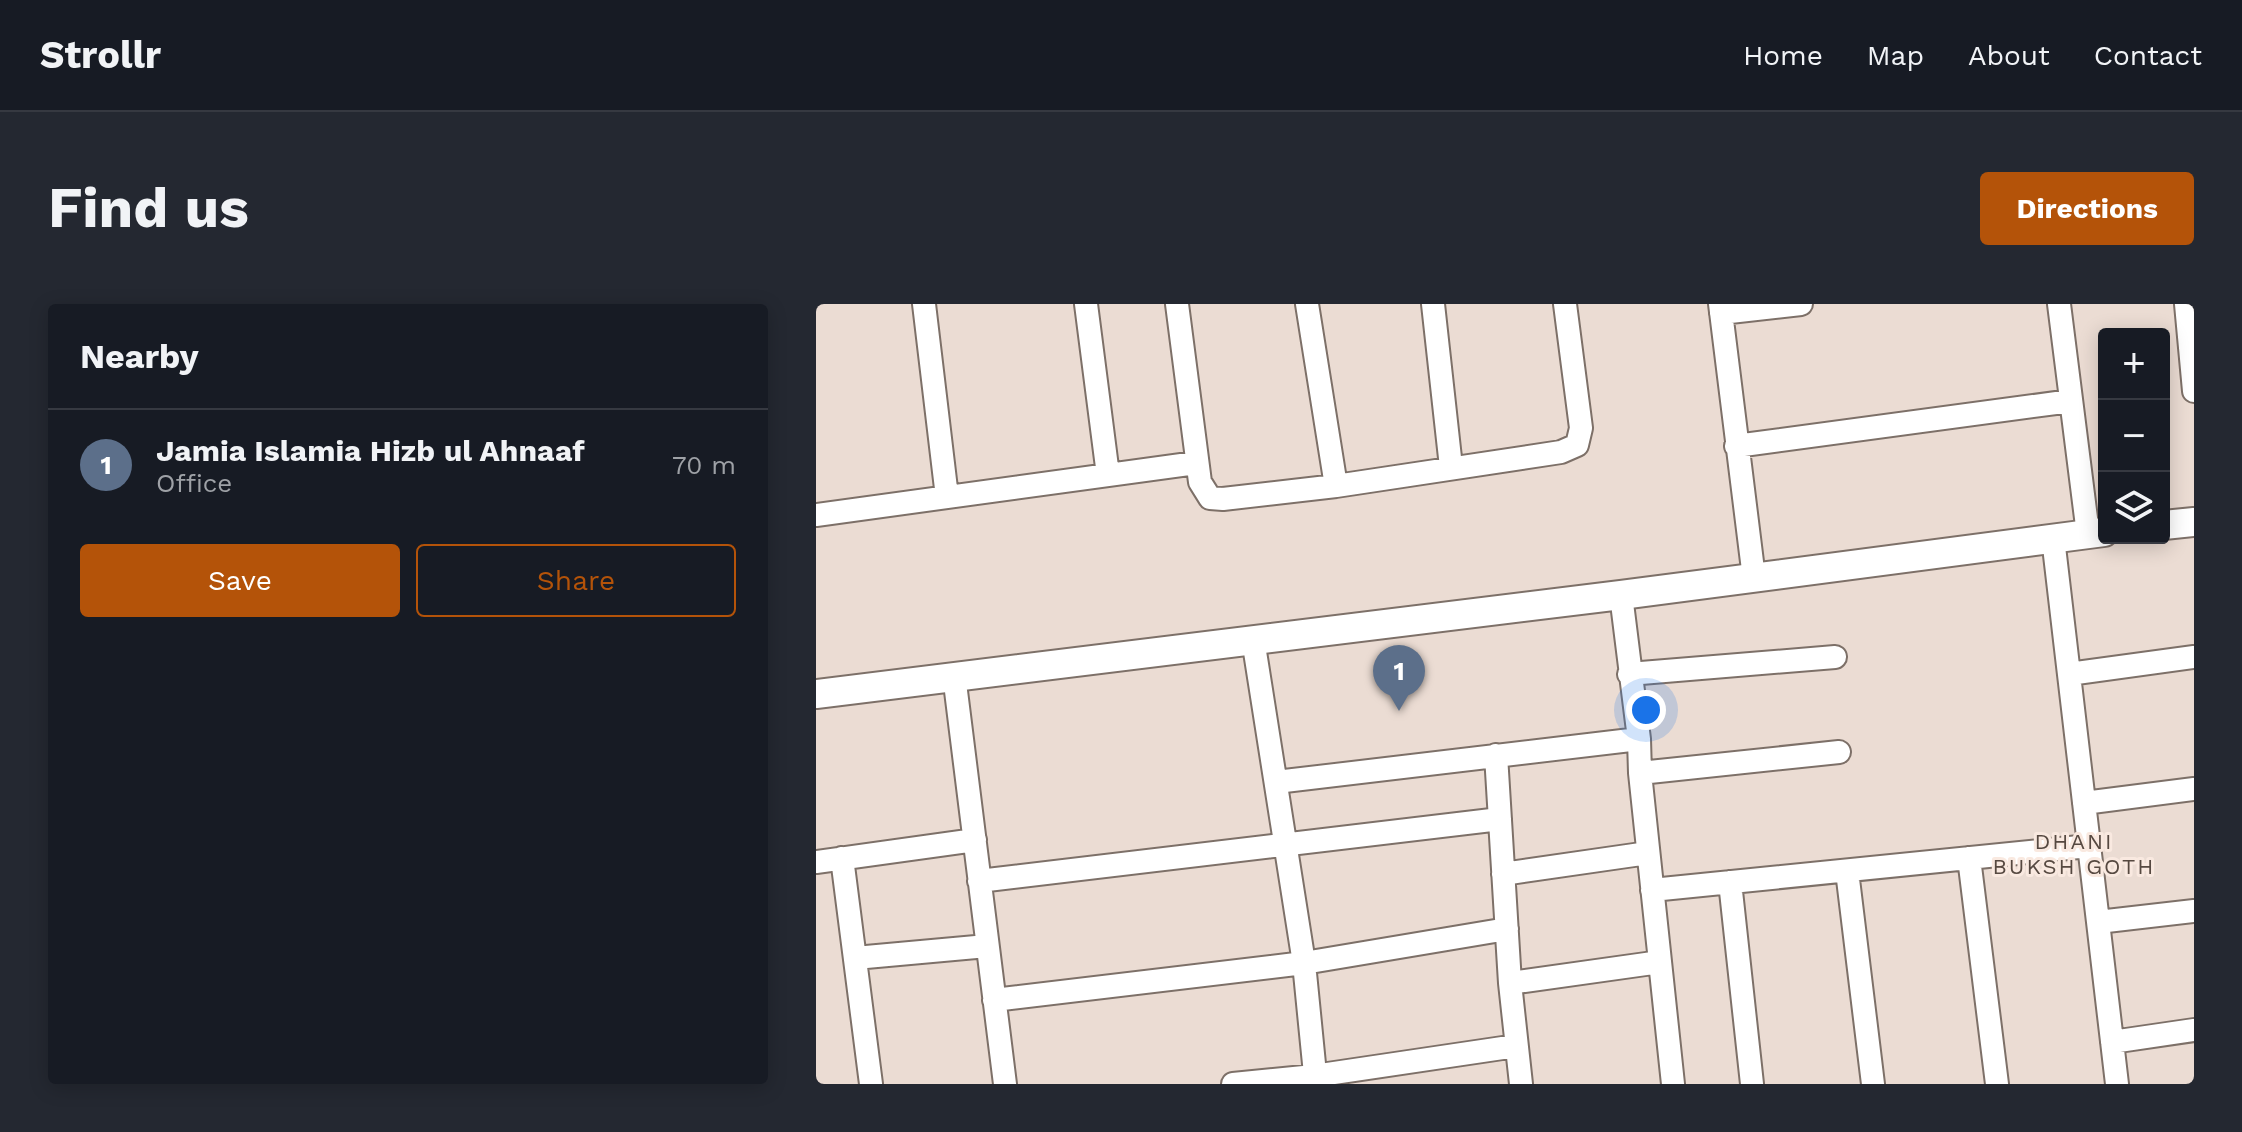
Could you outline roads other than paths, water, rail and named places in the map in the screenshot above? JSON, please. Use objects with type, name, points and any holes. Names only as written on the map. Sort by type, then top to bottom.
[{"type":"street","points":[[924,304],[947,497]]},
{"type":"street","points":[[1086,304],[1108,475]]},
{"type":"street","points":[[1177,304],[1200,482],[1210,498],[1223,499],[1336,486],[1561,452],[1577,445],[1581,428],[1565,304]]},
{"type":"street","points":[[1307,304],[1336,486]]},
{"type":"street","points":[[1433,304],[1451,467]]},
{"type":"street","points":[[1754,578],[1721,309],[1801,304]]},
{"type":"street","points":[[816,694],[2096,533],[2071,401],[2059,304]]},
{"type":"street","points":[[2186,304],[2194,391]]},
{"type":"street","points":[[1736,446],[2071,401]]},
{"type":"street","points":[[816,515],[1196,463]]},
{"type":"street","points":[[2170,524],[2194,522]]},
{"type":"street","points":[[2053,538],[2117,1084]]},
{"type":"street","points":[[1621,595],[1639,739],[1668,1083]]},
{"type":"street","points":[[1253,639],[1304,963],[1315,1080]]},
{"type":"street","points":[[1629,674],[1835,657]]},
{"type":"street","points":[[2069,674],[2194,657]]},
{"type":"street","points":[[954,675],[1005,1084]]},
{"type":"street","points":[[1276,782],[1639,739]]},
{"type":"street","points":[[1640,773],[1839,752]]},
{"type":"street","points":[[1496,755],[1510,983],[1521,1084]]},
{"type":"street","points":[[2084,803],[2194,789]]},
{"type":"street","points":[[979,881],[1500,819]]},
{"type":"street","points":[[816,862],[975,840]]},
{"type":"street","points":[[1652,890],[2089,846]]},
{"type":"street","points":[[1503,874],[1648,853]]},
{"type":"street","points":[[842,858],[871,1084]]},
{"type":"street","points":[[1969,858],[1997,1084]]},
{"type":"street","points":[[1847,871],[1873,1084]]},
{"type":"street","points":[[1730,882],[1752,1084]]},
{"type":"street","points":[[2098,922],[2194,911]]},
{"type":"street","points":[[994,1000],[1304,963],[1507,929]]},
{"type":"street","points":[[855,958],[987,946]]},
{"type":"street","points":[[1510,983],[1660,962]]},
{"type":"street","points":[[2112,1042],[2194,1030]]},
{"type":"street","points":[[1233,1084],[1315,1080],[1516,1046]]},
{"type":"place","name":"Jamia Islamia Hizb ul Ahnaaf","points":[[1399,711]]},
{"type":"district","name":"DHANI BUKSH GOTH","points":[[2074,854]]}]
